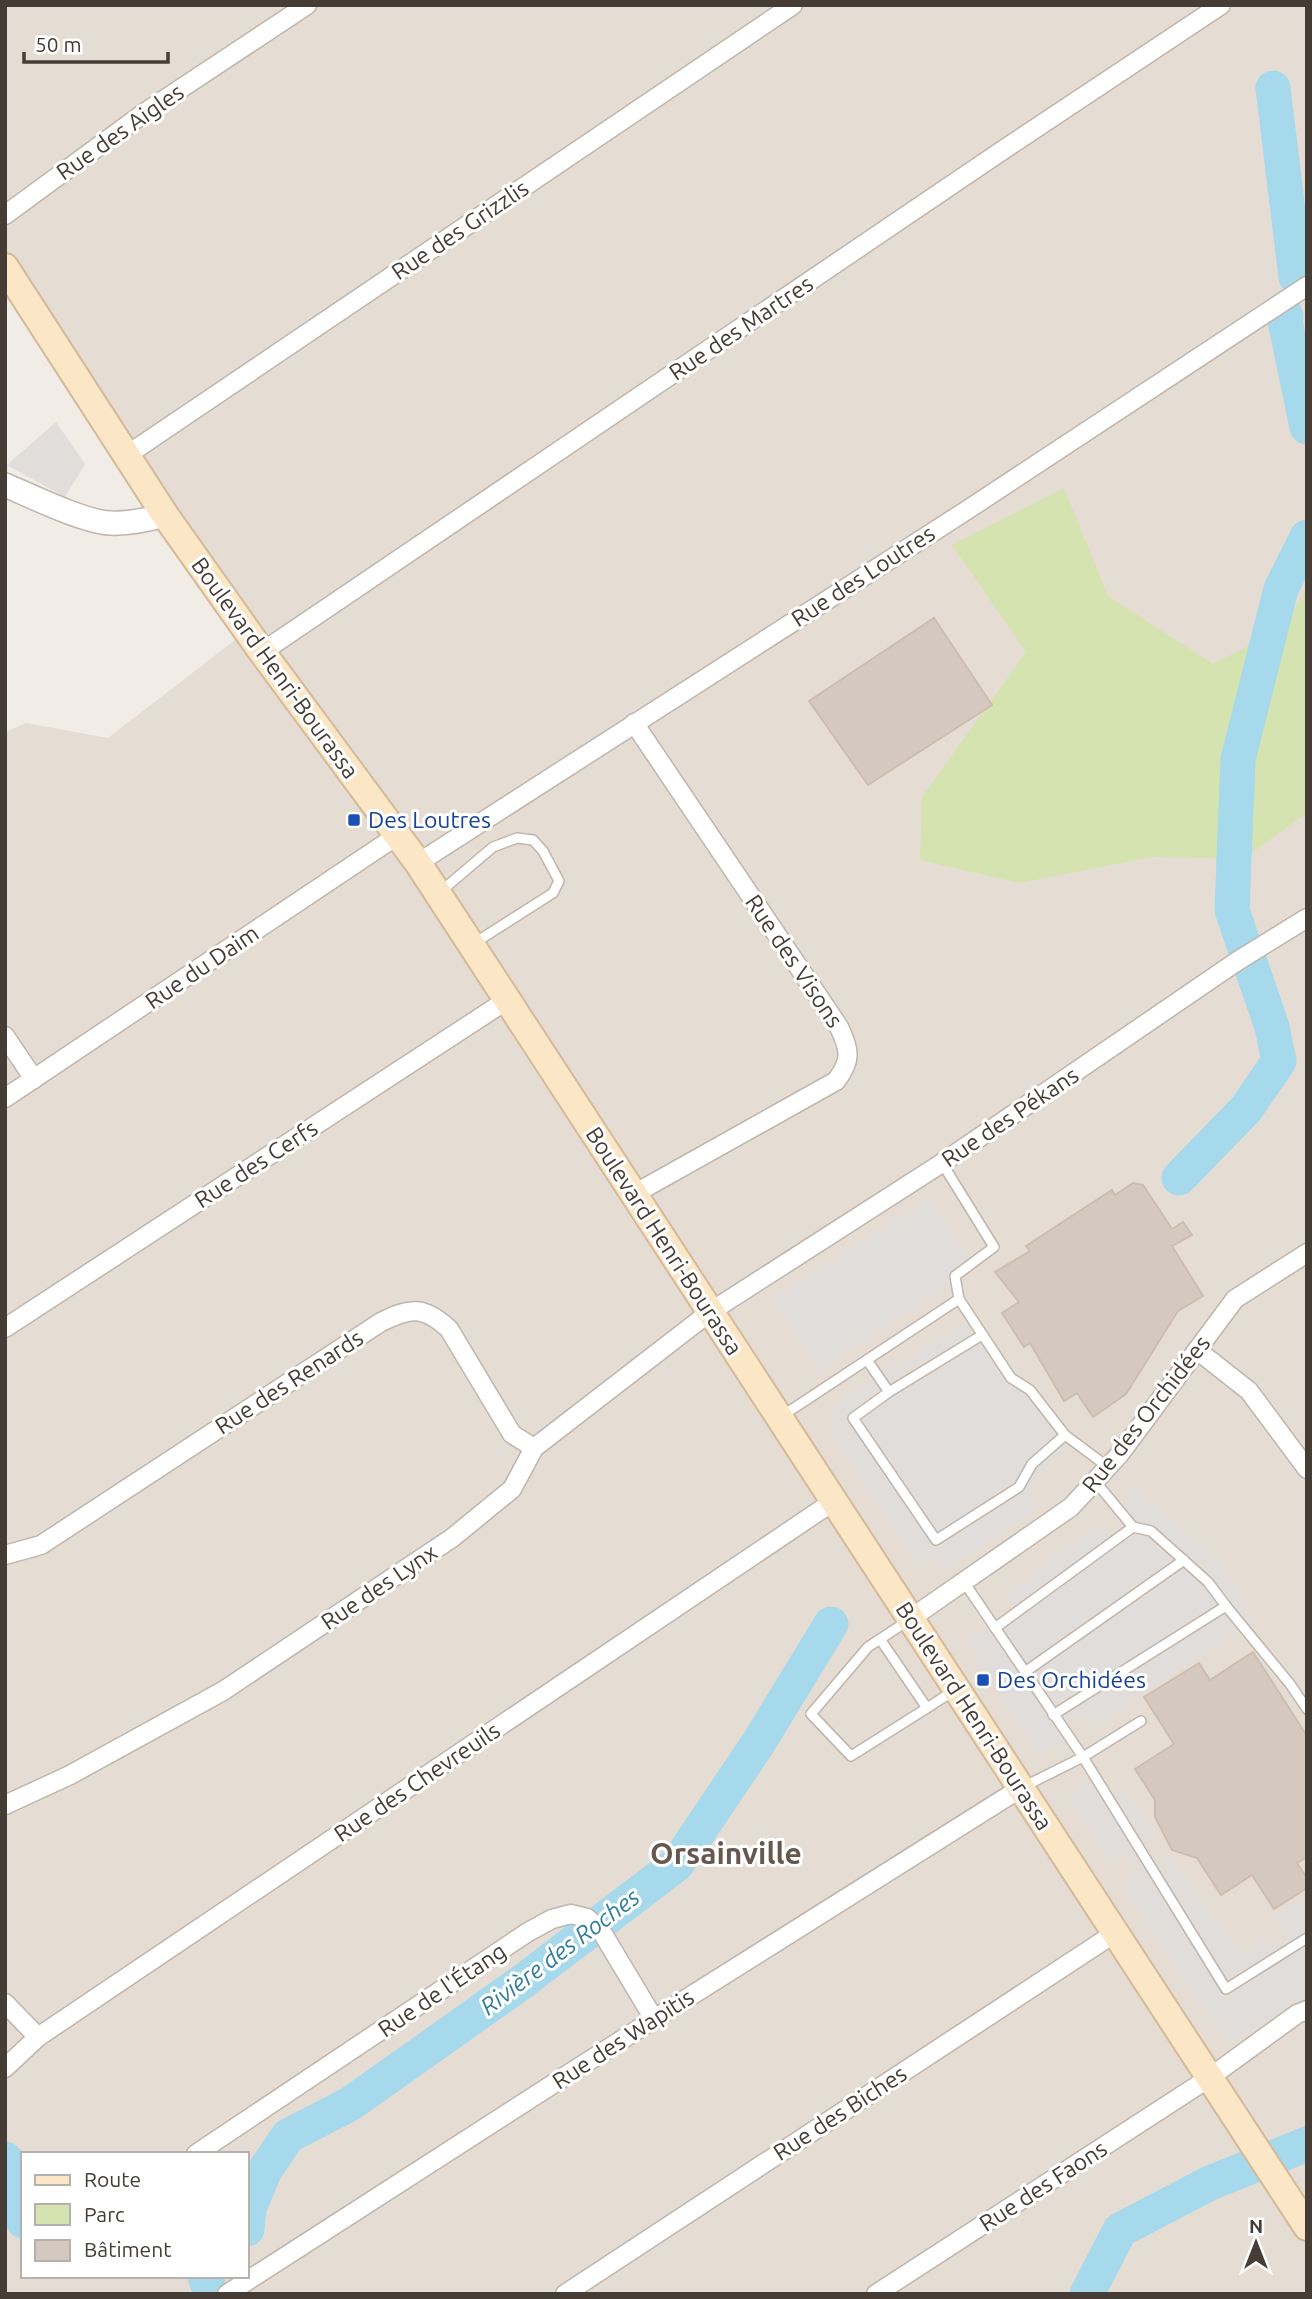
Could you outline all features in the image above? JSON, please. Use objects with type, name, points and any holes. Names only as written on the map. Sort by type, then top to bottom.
[{"type":"main road","name":"Boulevard Henri-Bourassa","points":[[5,267],[165,515],[262,652],[418,863],[1307,2227]]},
{"type":"street","name":"Rue des Aigles","points":[[5,215],[144,113],[307,5]]},
{"type":"street","name":"Rue des Grizzlis","points":[[127,455],[793,5]]},
{"type":"street","name":"Rue des Martres","points":[[262,652],[1221,5]]},
{"type":"street","name":"Rue des Loutres","points":[[418,863],[961,514],[1307,286]]},
{"type":"street","points":[[5,485],[76,514],[107,523],[142,522],[165,515]]},
{"type":"street","name":"Rue des Visons","points":[[634,723],[839,1027],[849,1054],[846,1068],[836,1081],[634,1194]]},
{"type":"street","name":"Rue du Daim","points":[[5,1098],[398,835]]},
{"type":"street","name":"Rue des Pékans","points":[[710,1312],[942,1163],[1236,962],[1307,918]]},
{"type":"street","name":"Rue des Cerfs","points":[[5,1328],[507,1000]]},
{"type":"street","points":[[5,1037],[34,1079]]},
{"type":"street","name":"Rue des Orchidées","points":[[910,1619],[1071,1507],[1108,1467],[1235,1299],[1307,1253]]},
{"type":"street","name":"Rue des Renards","points":[[5,1555],[41,1545],[381,1322],[401,1312],[419,1311],[435,1316],[449,1329],[512,1434],[534,1448]]},
{"type":"street","name":"Rue des Lynx","points":[[5,1805],[70,1776],[223,1692],[441,1546],[512,1489],[534,1448],[710,1312]]},
{"type":"street","points":[[1197,1350],[1249,1391],[1307,1469]]},
{"type":"street","name":"Rue des Chevreuils","points":[[5,2068],[38,2037],[834,1501]]},
{"type":"street","name":"Rue des Wapitis","points":[[227,2289],[256,2275],[654,2019],[1021,1788]]},
{"type":"street","name":"Rue de l'Étang","points":[[200,2152],[528,1932],[552,1919],[571,1914],[594,1923],[654,2019]]},
{"type":"street","name":"Rue des Biches","points":[[565,2294],[1115,1933]]},
{"type":"street","points":[[5,2004],[38,2037]]},
{"type":"street","name":"Rue des Faons","points":[[876,2294],[1209,2077],[1297,2014],[1307,2010]]},
{"type":"lane","points":[[438,894],[493,847],[516,838],[533,840],[543,850],[559,881],[553,893],[471,945]]},
{"type":"lane","points":[[942,1163],[994,1247],[955,1276],[959,1299],[1011,1378],[1030,1390],[1065,1435],[1108,1467]]},
{"type":"lane","points":[[779,1418],[959,1299]]},
{"type":"lane","points":[[982,1335],[889,1392],[853,1418],[936,1539],[1019,1487],[1032,1464],[1065,1435]]},
{"type":"lane","points":[[867,1360],[889,1392]]},
{"type":"lane","points":[[1095,1481],[1133,1527],[1151,1531],[1208,1581],[1307,1709]]},
{"type":"lane","points":[[995,1628],[1133,1527]]},
{"type":"lane","points":[[1025,1672],[1184,1560]]},
{"type":"lane","points":[[964,1581],[1083,1757],[1226,1989],[1307,1938]]},
{"type":"lane","points":[[1053,1715],[1226,1606]]},
{"type":"lane","points":[[910,1619],[868,1647],[811,1714],[851,1756],[957,1689]]},
{"type":"lane","points":[[880,1639],[927,1708]]},
{"type":"lane","points":[[1021,1788],[1083,1757],[1141,1721]]},
{"type":"shaded area","points":[[5,5],[1307,5],[1307,2294],[5,2294],[5,732],[26,723],[108,738],[257,623],[5,267]]},
{"type":"shaded area","points":[[56,422],[85,464],[65,497],[7,465]]},
{"type":"shaded area","points":[[930,1198],[975,1268],[819,1369],[774,1299]]},
{"type":"shaded area","points":[[975,1318],[1046,1407],[1077,1436],[1027,1492],[1039,1507],[945,1571],[936,1556],[918,1566],[829,1428],[835,1421],[830,1406]]},
{"type":"shaded area","points":[[1132,1483],[1225,1567],[1254,1622],[1094,1727],[1086,1712],[1064,1722],[1073,1738],[1039,1757],[966,1640],[1016,1613],[1006,1593],[1096,1527],[1114,1536],[1129,1502]]},
{"type":"shaded area","points":[[1095,1775],[1109,1796],[1123,1788],[1155,1834],[1138,1844],[1155,1866],[1169,1854],[1241,1954],[1265,1941],[1271,1950],[1287,1937],[1274,1917],[1307,1895],[1307,1994],[1231,2045],[1122,1884],[1139,1876],[1126,1852],[1109,1861],[1068,1797]]},
{"type":"green space","points":[[1064,488],[1108,596],[1213,664],[1281,630],[1307,589],[1307,813],[1243,859],[1153,857],[1019,883],[920,860],[922,797],[1026,652],[952,545]]},
{"type":"building","points":[[934,618],[992,705],[868,785],[809,701]]},
{"type":"building","points":[[1133,1183],[1143,1185],[1172,1229],[1183,1222],[1192,1235],[1172,1246],[1203,1296],[1178,1311],[1126,1394],[1093,1417],[1077,1393],[1064,1401],[1030,1343],[1024,1347],[1002,1313],[1019,1302],[995,1272],[1030,1251],[1026,1246],[1112,1190],[1115,1195]]},
{"type":"building","points":[[1253,1652],[1307,1736],[1307,1857],[1297,1863],[1307,1878],[1307,1888],[1274,1909],[1252,1875],[1221,1895],[1197,1858],[1172,1850],[1155,1817],[1155,1800],[1135,1769],[1174,1744],[1144,1697],[1199,1663],[1210,1680]]},
{"type":"waterway","name":"Rivière des Roches","points":[[1273,88],[1296,277]]},
{"type":"waterway","name":"Rivière des Roches","points":[[1286,316],[1307,427]]},
{"type":"waterway","name":"Rivière des Roches","points":[[1179,1178],[1246,1109],[1279,1061],[1272,1027],[1232,910],[1238,759],[1281,589],[1307,537]]},
{"type":"waterway","name":"Rivière des Roches","points":[[248,2218],[249,2208],[265,2170],[288,2136],[350,2104],[522,1982],[677,1864],[759,1742],[831,1624]]},
{"type":"waterway","points":[[1087,2294],[1120,2230],[1210,2183],[1307,2144]]},
{"type":"waterway","points":[[5,2159],[21,2213]]},
{"type":"waterway","points":[[206,2278],[211,2294]]},
{"type":"place","name":"Des Loutres","points":[[354,820]]},
{"type":"place","name":"Des Orchidées","points":[[983,1680]]},
{"type":"district","name":"Orsainville","points":[[726,1854]]}]
